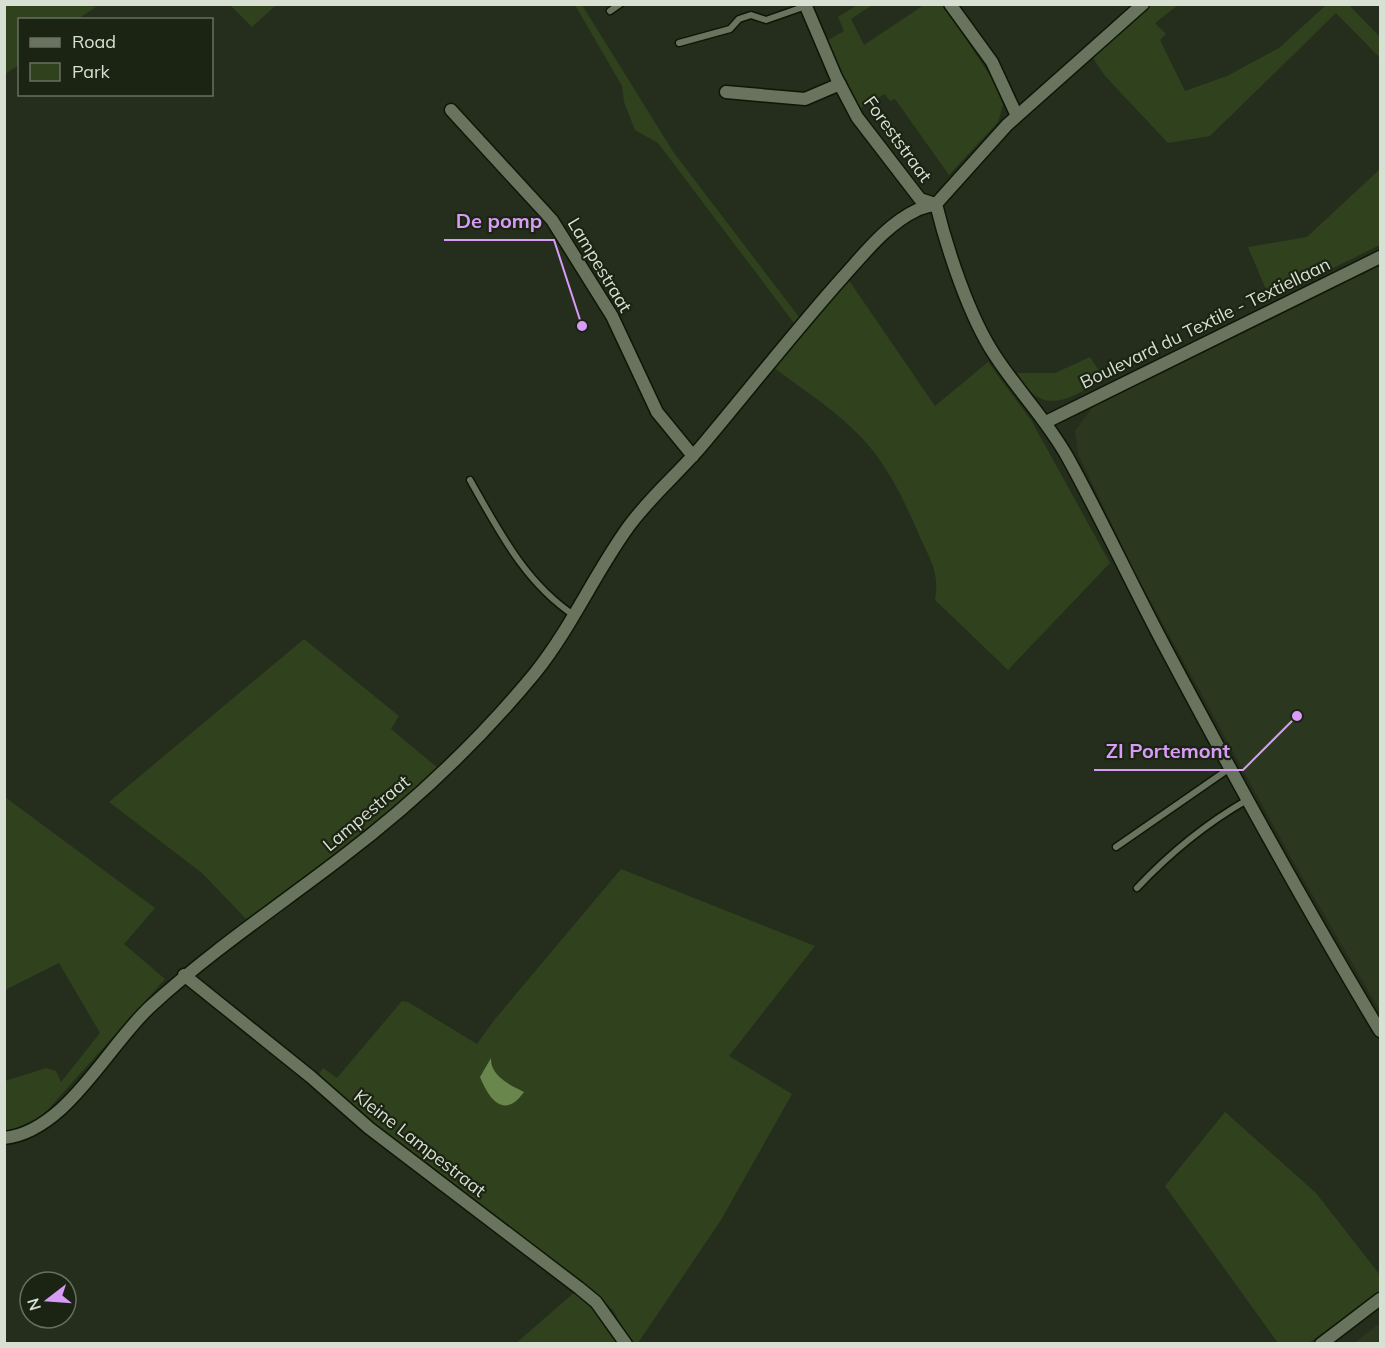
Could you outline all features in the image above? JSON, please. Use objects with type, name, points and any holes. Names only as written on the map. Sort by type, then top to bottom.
[{"type":"street","points":[[950,4],[992,62],[1017,116]]},
{"type":"street","points":[[1143,4],[1017,116],[960,175],[936,204],[953,263],[992,352],[1020,393],[1046,422],[1068,457],[1247,800],[1304,904],[1380,1031]]},
{"type":"street","name":"Foreststraat","points":[[806,5],[857,117],[920,200],[936,204]]},
{"type":"street","points":[[726,92],[805,99],[840,84]]},
{"type":"street","name":"Lampestraat","points":[[451,110],[552,220],[612,316],[657,412],[693,456]]},
{"type":"street","name":"Lampestraat","points":[[4,1138],[32,1130],[49,1120],[66,1104],[136,1019],[184,975],[342,858],[401,810],[460,754],[532,676],[575,617],[628,527],[693,456],[803,322],[872,245],[903,219],[918,210],[936,204]]},
{"type":"street","name":"Boulevard du Textile - Textiellaan","points":[[1046,422],[1380,257]]},
{"type":"street","name":"Kleine Lampestraat","points":[[184,975],[311,1077],[369,1128],[596,1302],[626,1344]]},
{"type":"street","points":[[1321,1344],[1380,1299]]},
{"type":"lane","points":[[610,11],[620,4]]},
{"type":"lane","points":[[679,43],[730,29],[739,19],[752,15],[766,20],[806,5]]},
{"type":"lane","points":[[470,480],[509,549],[526,572],[554,602],[575,617]]},
{"type":"lane","points":[[1116,847],[1230,768]]},
{"type":"lane","points":[[1137,888],[1158,866],[1217,819],[1247,800]]},
{"type":"shaded area","points":[[1380,266],[1380,1011],[1293,861],[1134,571],[1078,454],[1075,431],[1093,407]]},
{"type":"shaded area","points":[[491,1058],[497,1075],[524,1092],[510,1105],[498,1103],[493,1099],[480,1077]]},
{"type":"shaded area","points":[[1380,1323],[1380,1343],[1354,1343]]},
{"type":"green space","points":[[5,5],[96,7],[80,18],[18,18],[18,66],[5,74]]},
{"type":"green space","points":[[230,5],[276,5],[252,27]]},
{"type":"green space","points":[[575,5],[582,5],[674,153],[799,317],[794,323],[658,143],[635,130],[624,102],[622,86]]},
{"type":"green space","points":[[857,5],[872,5],[851,19],[864,45],[924,5],[944,5],[994,82],[1003,105],[998,122],[949,175],[895,99],[890,101],[885,94],[857,110],[825,42],[844,31],[838,17]]},
{"type":"green space","points":[[1148,5],[1178,5],[1155,23],[1166,34],[1160,40],[1185,91],[1227,76],[1279,48],[1326,5],[1349,5],[1380,37],[1380,58],[1336,13],[1210,136],[1168,143],[1105,76],[1093,58]]},
{"type":"green space","points":[[1380,169],[1380,245],[1270,299],[1248,247],[1307,237]]},
{"type":"green space","points":[[848,279],[935,406],[988,362],[1031,420],[1110,563],[1008,670],[935,600],[936,582],[930,559],[894,482],[879,458],[840,417],[773,367]]},
{"type":"green space","points":[[1090,357],[1102,375],[1090,387],[1056,401],[1048,401],[1034,395],[1017,373],[1055,373]]},
{"type":"green space","points":[[304,639],[399,716],[391,729],[438,768],[417,790],[370,829],[246,919],[202,873],[109,802]]},
{"type":"green space","points":[[5,797],[155,908],[124,944],[165,979],[43,1115],[33,1124],[5,1133],[5,1081],[46,1068],[56,1071],[61,1082],[100,1033],[59,963],[5,990]]},
{"type":"green space","points":[[621,869],[815,946],[729,1056],[792,1094],[721,1220],[638,1343],[631,1343],[613,1310],[596,1294],[473,1203],[317,1077],[323,1068],[337,1078],[402,1001],[408,1002],[477,1044],[495,1019]]},
{"type":"green space","points":[[1225,1112],[1316,1193],[1380,1275],[1380,1292],[1309,1343],[1278,1343],[1165,1186]]},
{"type":"green space","points":[[576,1291],[587,1299],[622,1344],[515,1344]]},
{"type":"place","name":"De pomp","points":[[582,326]]},
{"type":"place","name":"ZI Portemont","points":[[1297,716]]}]
